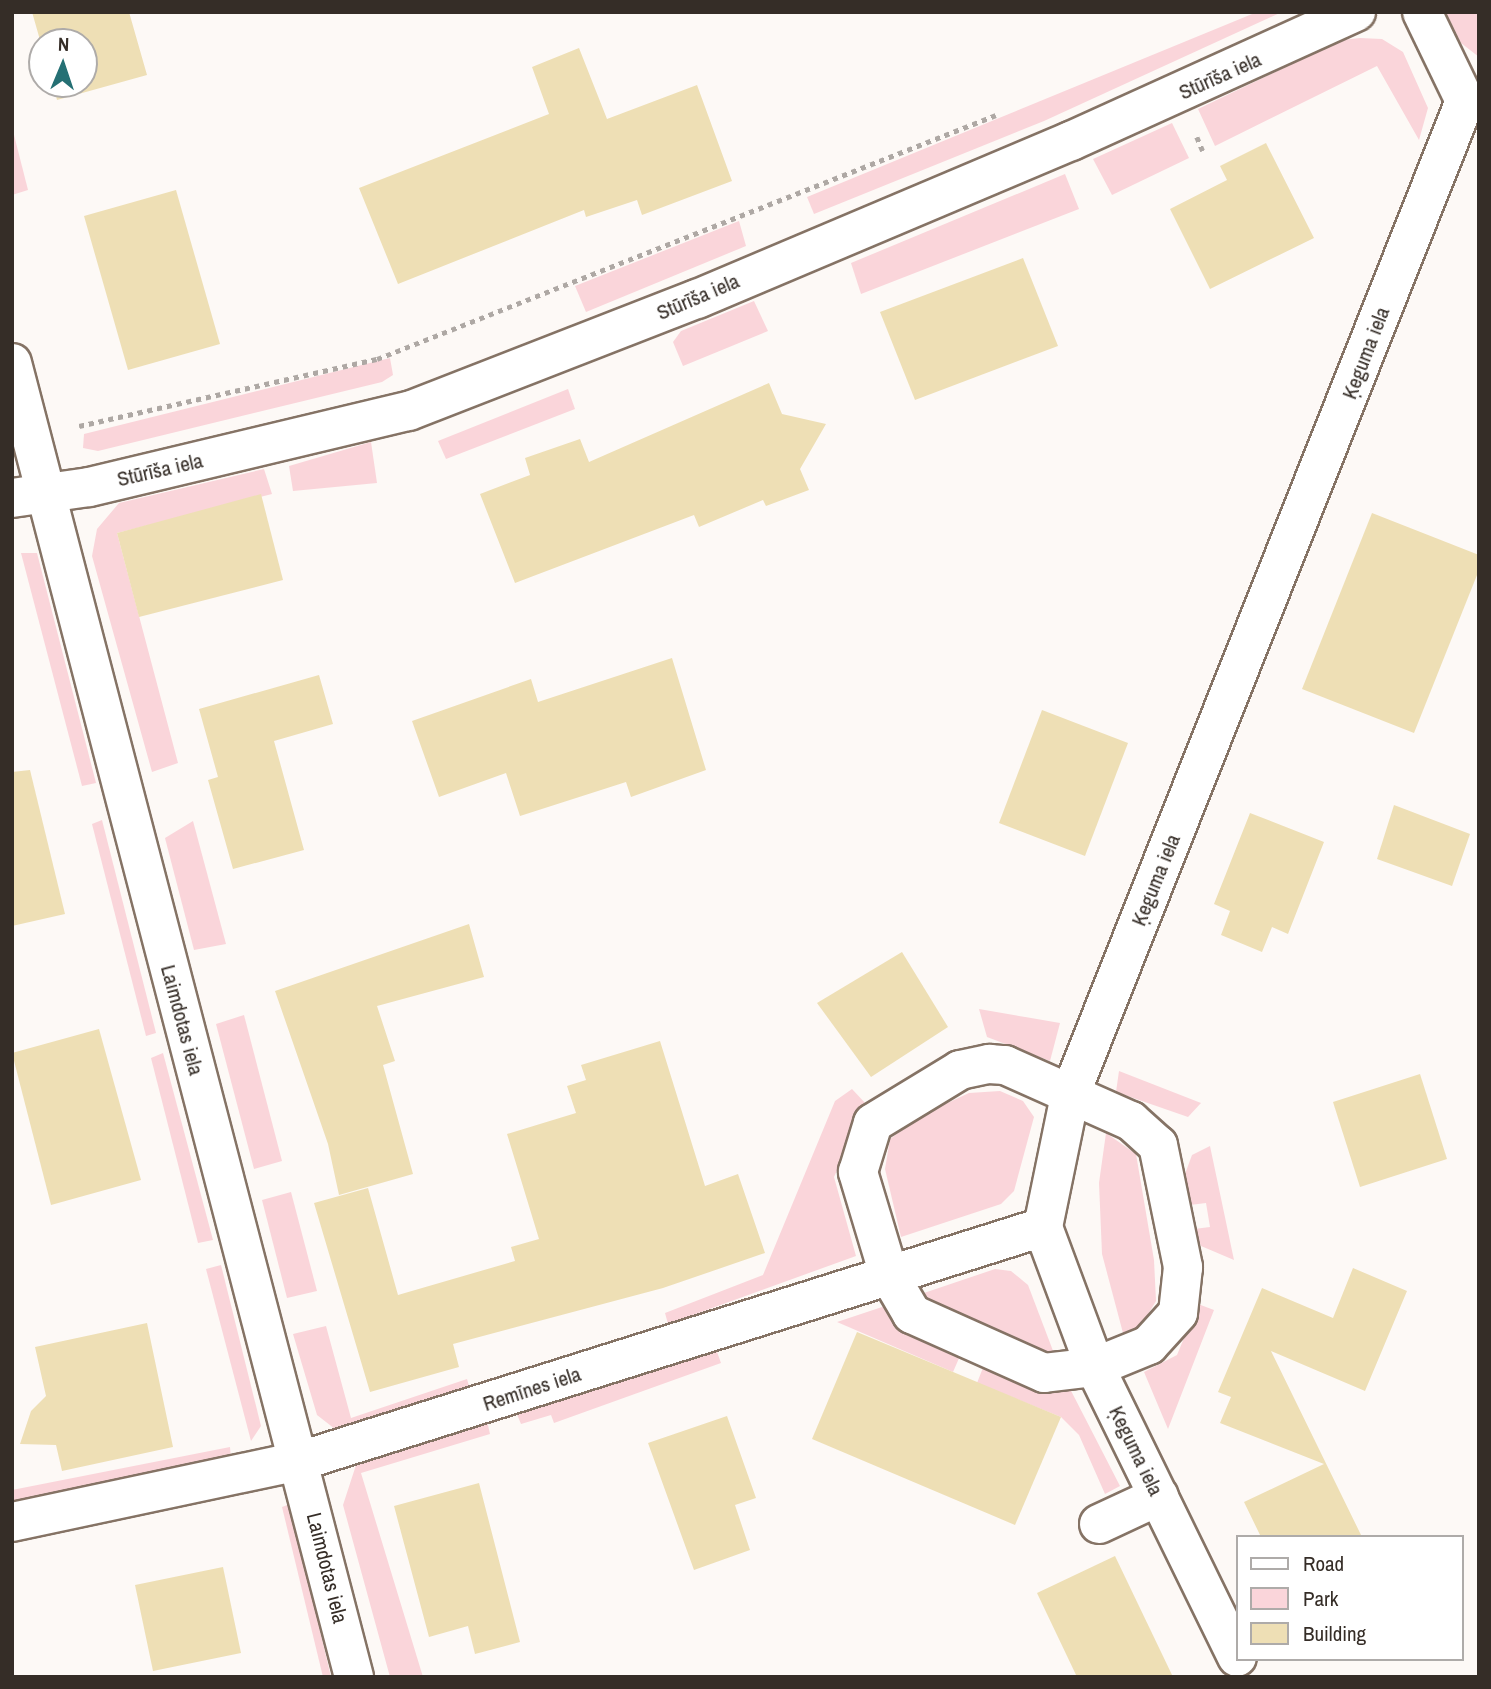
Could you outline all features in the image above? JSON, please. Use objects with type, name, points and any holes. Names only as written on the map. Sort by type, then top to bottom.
[{"type":"street","name":"Stūrīša iela","points":[[29,495],[89,486],[409,411],[697,299],[1095,131],[1356,12]]},
{"type":"street","points":[[1422,12],[1472,98]]},
{"type":"street","name":"Ķeguma iela","points":[[1236,1654],[1095,1367],[1043,1227],[1070,1095],[1472,98]]},
{"type":"street","name":"Laimdotas iela","points":[[12,363],[30,432],[29,495],[300,1461],[354,1677]]},
{"type":"street","points":[[989,1064],[1005,1065],[1132,1121],[1158,1145],[1183,1267],[1178,1313],[1149,1345],[1095,1367],[1044,1373],[912,1314],[888,1275],[858,1172],[873,1123],[960,1070],[989,1064]]},
{"type":"street","name":"Remīnes iela","points":[[12,1522],[300,1461],[1043,1227]]},
{"type":"street","points":[[1099,1524],[1159,1496]]},
{"type":"street","name":"Ķeguma iela","points":[[1239,1661],[1247,1677]]},
{"type":"path","points":[[30,432],[79,426],[377,359],[999,114]]},
{"type":"green space","points":[[1257,12],[1282,12],[1044,121],[814,214],[807,197]]},
{"type":"green space","points":[[1445,12],[1479,12],[1479,57],[1461,43]]},
{"type":"green space","points":[[1382,39],[1403,52],[1428,108],[1419,140],[1377,66],[1215,146],[1198,109],[1342,40]]},
{"type":"green space","points":[[1172,123],[1189,158],[1112,195],[1093,159]]},
{"type":"green space","points":[[12,127],[28,190],[12,195]]},
{"type":"green space","points":[[1065,174],[1079,209],[861,294],[851,263]]},
{"type":"green space","points":[[739,221],[746,246],[586,312],[575,286]]},
{"type":"green space","points":[[754,301],[768,331],[683,366],[673,342],[681,331]]},
{"type":"green space","points":[[390,358],[393,375],[382,382],[98,451],[83,448],[84,434]]},
{"type":"green space","points":[[568,389],[575,409],[446,459],[438,441]]},
{"type":"green space","points":[[371,442],[377,483],[293,491],[289,466]]},
{"type":"green space","points":[[264,469],[272,494],[117,533],[178,763],[152,772],[92,556],[97,529],[119,503]]},
{"type":"green space","points":[[21,553],[37,553],[96,783],[82,786]]},
{"type":"green space","points":[[102,820],[156,1033],[146,1036],[92,824]]},
{"type":"green space","points":[[193,821],[226,944],[194,950],[165,838]]},
{"type":"green space","points":[[979,1009],[1060,1023],[1050,1061],[987,1037]]},
{"type":"green space","points":[[244,1015],[282,1161],[254,1169],[216,1024]]},
{"type":"green space","points":[[163,1053],[213,1240],[198,1243],[151,1058]]},
{"type":"green space","points":[[1119,1071],[1201,1103],[1188,1117],[1116,1092]]},
{"type":"green space","points":[[852,1089],[867,1105],[834,1177],[856,1256],[668,1324],[665,1313],[763,1275],[835,1101]]},
{"type":"green space","points":[[1000,1091],[1023,1101],[1034,1117],[1014,1191],[1001,1204],[901,1237],[885,1169],[890,1139],[924,1114],[969,1093]]},
{"type":"green space","points":[[1106,1133],[1136,1154],[1154,1260],[1156,1301],[1141,1326],[1123,1333],[1102,1254],[1099,1183]]},
{"type":"green space","points":[[1210,1146],[1234,1260],[1201,1246],[1194,1229],[1210,1227],[1206,1203],[1190,1205],[1185,1174],[1192,1155]]},
{"type":"green space","points":[[291,1192],[317,1291],[287,1298],[262,1200]]},
{"type":"green space","points":[[221,1265],[261,1426],[251,1441],[206,1269]]},
{"type":"green space","points":[[995,1269],[1011,1271],[1028,1285],[1055,1356],[1045,1360],[925,1303],[921,1294]]},
{"type":"green space","points":[[891,1304],[963,1349],[953,1372],[837,1322]]},
{"type":"green space","points":[[1198,1304],[1214,1310],[1168,1429],[1144,1372],[1177,1355]]},
{"type":"green space","points":[[326,1326],[351,1418],[467,1379],[469,1386],[335,1429],[317,1415],[293,1334]]},
{"type":"green space","points":[[716,1349],[721,1363],[554,1423],[551,1415],[521,1424],[516,1412]]},
{"type":"green space","points":[[986,1360],[1066,1381],[1120,1486],[1105,1494],[1079,1435],[1061,1417],[977,1383]]},
{"type":"green space","points":[[487,1421],[490,1434],[361,1473],[423,1677],[390,1677],[343,1505],[358,1459]]},
{"type":"green space","points":[[230,1447],[231,1459],[12,1501],[12,1490]]},
{"type":"green space","points":[[290,1504],[331,1677],[323,1677],[282,1507]]},
{"type":"building","points":[[32,12],[129,12],[147,75],[98,89],[98,28],[37,28]]},
{"type":"building","points":[[579,48],[607,119],[697,85],[732,181],[642,215],[637,200],[586,217],[584,210],[398,284],[359,188],[549,114],[532,67]]},
{"type":"building","points":[[1266,143],[1314,238],[1210,289],[1170,209],[1227,180],[1220,166]]},
{"type":"building","points":[[176,190],[220,344],[128,370],[84,216]]},
{"type":"building","points":[[1023,258],[1058,346],[915,400],[880,312]]},
{"type":"building","points":[[769,383],[782,414],[826,424],[800,469],[809,490],[766,506],[763,500],[699,527],[694,515],[515,583],[480,494],[530,475],[525,458],[580,439],[589,462]]},
{"type":"building","points":[[261,494],[283,580],[139,617],[117,533]]},
{"type":"building","points":[[1372,513],[1479,555],[1479,570],[1414,733],[1302,689]]},
{"type":"building","points":[[672,658],[706,770],[631,797],[626,782],[520,816],[506,773],[439,797],[412,721],[531,679],[538,702]]},
{"type":"building","points":[[319,675],[333,724],[274,741],[304,850],[233,869],[208,780],[218,777],[199,709]]},
{"type":"building","points":[[1042,710],[1128,743],[1085,856],[999,823]]},
{"type":"building","points":[[30,770],[65,914],[12,926],[12,772]]},
{"type":"building","points":[[1394,805],[1470,834],[1452,886],[1377,859]]},
{"type":"building","points":[[1250,813],[1324,842],[1288,934],[1272,927],[1262,952],[1221,935],[1230,911],[1214,904]]},
{"type":"building","points":[[469,924],[484,977],[377,1006],[395,1061],[383,1065],[413,1174],[339,1195],[328,1144],[275,991]]},
{"type":"building","points":[[902,952],[948,1027],[871,1077],[817,1003]]},
{"type":"building","points":[[99,1029],[141,1180],[51,1205],[12,1053]]},
{"type":"building","points":[[660,1041],[705,1186],[738,1174],[765,1253],[663,1288],[453,1344],[459,1367],[370,1392],[314,1203],[368,1188],[398,1295],[515,1261],[511,1247],[539,1239],[507,1134],[576,1113],[567,1086],[586,1080],[581,1065]]},
{"type":"building","points":[[1420,1074],[1447,1159],[1360,1187],[1333,1102]]},
{"type":"building","points":[[1353,1268],[1407,1291],[1365,1391],[1271,1351],[1361,1535],[1260,1535],[1244,1502],[1324,1464],[1220,1423],[1231,1397],[1218,1392],[1262,1288],[1333,1318]]},
{"type":"building","points":[[147,1323],[173,1447],[62,1471],[56,1445],[20,1444],[31,1411],[46,1396],[35,1347]]},
{"type":"building","points":[[857,1332],[1061,1417],[1015,1525],[812,1439]]},
{"type":"building","points":[[727,1416],[756,1498],[735,1505],[750,1550],[694,1570],[648,1443]]},
{"type":"building","points":[[479,1483],[520,1642],[475,1654],[468,1626],[429,1637],[394,1506]]},
{"type":"building","points":[[1115,1556],[1173,1677],[1077,1677],[1037,1593]]},
{"type":"building","points":[[223,1567],[241,1653],[153,1671],[135,1585]]}]
